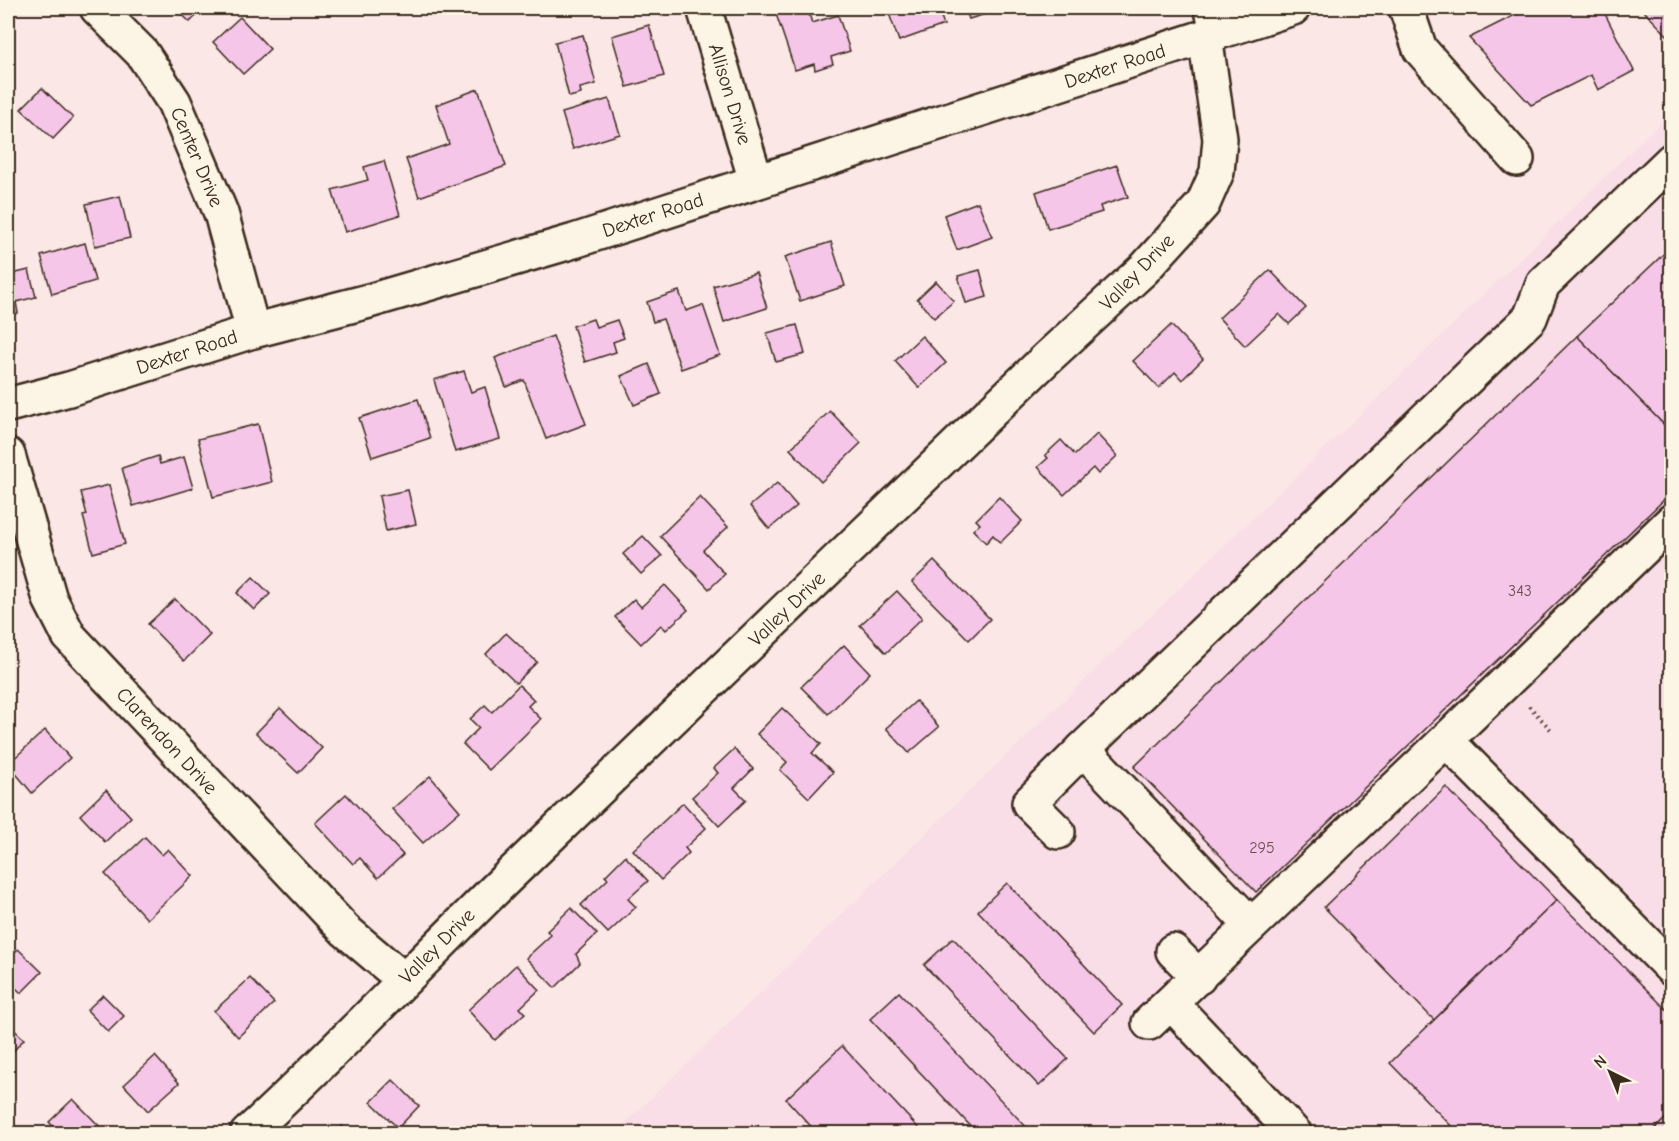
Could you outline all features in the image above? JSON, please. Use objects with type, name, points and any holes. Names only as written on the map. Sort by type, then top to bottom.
[{"type":"street","name":"Center Drive","points":[[97,8],[142,52],[174,102],[221,213],[253,331]]},
{"type":"street","name":"Allison Drive","points":[[704,8],[756,181]]},
{"type":"street","name":"Dexter Road","points":[[8,405],[69,389],[253,331],[369,301],[574,241],[1212,25],[1293,8]]},
{"type":"street","points":[[1406,8],[1420,49],[1517,159]]},
{"type":"street","name":"Valley Drive","points":[[247,1134],[331,1056],[404,980],[1047,358],[1144,270],[1203,204],[1217,172],[1220,139],[1212,25]]},
{"type":"street","points":[[1058,832],[1029,802],[1530,318],[1543,284],[1671,160]]},
{"type":"street","name":"Clarendon Drive","points":[[8,455],[50,599],[69,636],[345,930],[404,980]]},
{"type":"street","points":[[1295,1134],[1160,1013],[1671,521]]},
{"type":"street","points":[[1446,740],[1671,969]]},
{"type":"street","points":[[1083,749],[1251,925]]},
{"type":"street","points":[[1173,951],[1198,977]]},
{"type":"path","points":[[1664,574],[1671,581]]},
{"type":"path","points":[[1529,706],[1553,732]]},
{"type":"shaded area","points":[[1671,113],[1671,1133],[614,1134],[1356,419]]},
{"type":"building","points":[[175,8],[204,8],[190,22]]},
{"type":"building","points":[[774,8],[807,8],[812,23],[838,15],[850,51],[831,57],[833,64],[815,70],[814,64],[795,70]]},
{"type":"building","points":[[887,8],[938,8],[944,25],[899,41]]},
{"type":"building","points":[[965,8],[1005,8],[969,19]]},
{"type":"building","points":[[1529,8],[1602,8],[1634,71],[1598,90],[1591,75],[1531,105],[1469,38]]},
{"type":"building","points":[[1641,8],[1672,8],[1672,36],[1670,38]]},
{"type":"building","points":[[240,17],[270,49],[243,74],[213,42]]},
{"type":"building","points":[[649,25],[664,76],[627,87],[612,36]]},
{"type":"building","points":[[583,35],[596,84],[580,88],[581,94],[569,97],[555,42]]},
{"type":"building","points":[[42,88],[73,118],[53,139],[21,109]]},
{"type":"building","points":[[478,89],[506,166],[419,197],[406,159],[449,144],[436,105]]},
{"type":"building","points":[[609,99],[620,134],[573,149],[562,113]]},
{"type":"building","points":[[384,161],[400,215],[345,232],[332,190],[368,180],[364,167]]},
{"type":"building","points":[[1117,165],[1128,197],[1100,206],[1102,212],[1048,229],[1036,192]]},
{"type":"building","points":[[120,196],[130,238],[95,246],[86,204]]},
{"type":"building","points":[[978,202],[992,237],[957,250],[944,215]]},
{"type":"building","points":[[831,242],[845,286],[800,301],[785,257]]},
{"type":"building","points":[[85,243],[95,281],[52,294],[41,256]]},
{"type":"building","points":[[1672,246],[1672,433],[1577,336]]},
{"type":"building","points":[[29,270],[36,297],[16,302],[18,313],[8,316],[8,275]]},
{"type":"building","points":[[980,270],[987,297],[966,303],[958,276]]},
{"type":"building","points":[[1270,270],[1306,308],[1289,324],[1279,314],[1245,346],[1219,318]]},
{"type":"building","points":[[756,273],[767,308],[724,322],[713,286]]},
{"type":"building","points":[[936,281],[954,301],[934,318],[917,299]]},
{"type":"building","points":[[679,291],[686,311],[703,305],[720,355],[681,369],[663,319],[653,322],[647,302]]},
{"type":"building","points":[[593,319],[596,327],[617,320],[624,338],[613,342],[616,352],[585,362],[573,326]]},
{"type":"building","points":[[797,325],[805,354],[776,362],[767,333]]},
{"type":"building","points":[[1171,325],[1203,359],[1182,380],[1175,372],[1159,388],[1133,361]]},
{"type":"building","points":[[553,336],[586,424],[546,439],[524,380],[506,387],[495,358]]},
{"type":"building","points":[[922,336],[946,363],[919,388],[895,361]]},
{"type":"building","points":[[1577,336],[1672,433],[1672,492],[1256,892],[1134,767]]},
{"type":"building","points":[[649,364],[661,394],[634,405],[621,376]]},
{"type":"building","points":[[464,371],[471,392],[485,387],[500,439],[455,452],[434,380]]},
{"type":"building","points":[[418,399],[430,438],[372,457],[359,418]]},
{"type":"building","points":[[830,411],[861,443],[821,482],[790,449]]},
{"type":"building","points":[[258,424],[272,482],[213,497],[198,439]]},
{"type":"building","points":[[1097,434],[1117,456],[1098,474],[1093,468],[1064,495],[1038,467],[1048,458],[1045,455],[1061,440],[1075,455]]},
{"type":"building","points":[[158,456],[160,464],[184,457],[193,488],[133,506],[122,468]]},
{"type":"building","points":[[777,483],[797,506],[769,529],[750,506]]},
{"type":"building","points":[[109,485],[125,544],[93,553],[83,516],[87,515],[81,492]]},
{"type":"building","points":[[408,490],[416,524],[386,531],[379,496]]},
{"type":"building","points":[[700,497],[728,527],[703,550],[725,574],[709,589],[660,536]]},
{"type":"building","points":[[999,497],[1022,521],[1000,543],[993,535],[986,543],[973,530],[980,524],[976,520]]},
{"type":"building","points":[[643,536],[662,556],[641,574],[623,554]]},
{"type":"building","points":[[934,561],[990,619],[969,640],[912,582]]},
{"type":"building","points":[[253,577],[270,594],[254,610],[237,593]]},
{"type":"building","points":[[665,585],[688,610],[666,630],[661,625],[641,644],[615,617],[634,599],[641,607]]},
{"type":"building","points":[[897,591],[922,618],[886,653],[860,625]]},
{"type":"building","points":[[175,599],[210,635],[184,661],[148,624]]},
{"type":"building","points":[[506,633],[537,662],[516,683],[486,654]]},
{"type":"building","points":[[844,645],[870,673],[828,714],[801,687]]},
{"type":"building","points":[[519,685],[534,700],[528,706],[541,719],[489,770],[463,744],[479,728],[470,719],[485,705],[492,712]]},
{"type":"building","points":[[916,701],[939,727],[909,753],[886,728]]},
{"type":"building","points":[[280,708],[322,748],[298,773],[256,733]]},
{"type":"building","points":[[782,708],[821,744],[812,753],[833,772],[809,798],[780,770],[787,762],[757,734]]},
{"type":"building","points":[[45,730],[70,758],[32,793],[8,764]]},
{"type":"building","points":[[734,749],[753,769],[734,788],[746,800],[719,826],[692,797],[718,773],[714,768]]},
{"type":"building","points":[[430,776],[460,811],[423,843],[392,809]]},
{"type":"building","points":[[1446,787],[1557,900],[1434,1020],[1324,907]]},
{"type":"building","points":[[106,790],[131,817],[105,842],[80,815]]},
{"type":"building","points":[[346,794],[403,855],[378,878],[360,858],[353,864],[315,823]]},
{"type":"building","points":[[683,803],[706,828],[685,848],[689,853],[661,880],[633,850]]},
{"type":"building","points":[[145,837],[162,855],[168,849],[193,876],[147,919],[105,874]]},
{"type":"building","points":[[625,856],[648,881],[628,899],[636,907],[608,933],[581,905],[608,879],[605,876]]},
{"type":"building","points":[[1007,883],[1122,1005],[1094,1032],[978,911]]},
{"type":"building","points":[[1557,900],[1672,1015],[1672,1112],[1650,1134],[1459,1134],[1390,1063]]},
{"type":"building","points":[[571,908],[597,934],[576,954],[580,963],[555,988],[526,958],[551,935],[547,931]]},
{"type":"building","points":[[953,938],[1068,1059],[1039,1086],[924,965]]},
{"type":"building","points":[[18,949],[42,972],[21,993],[8,980],[8,959]]},
{"type":"building","points":[[516,965],[539,990],[520,1008],[525,1013],[495,1040],[468,1010]]},
{"type":"building","points":[[250,978],[274,1003],[238,1037],[214,1011]]},
{"type":"building","points":[[899,992],[1029,1130],[1025,1134],[978,1134],[870,1019]]},
{"type":"building","points":[[103,995],[124,1016],[108,1032],[87,1010]]},
{"type":"building","points":[[8,1024],[24,1039],[8,1057]]},
{"type":"building","points":[[842,1046],[924,1134],[818,1134],[786,1099]]},
{"type":"building","points":[[155,1056],[179,1083],[148,1111],[124,1085]]},
{"type":"building","points":[[393,1080],[419,1106],[398,1128],[371,1102]]},
{"type":"building","points":[[73,1099],[107,1134],[60,1134],[49,1122]]},
{"type":"building","points":[[1672,1112],[1672,1134],[1650,1134]]},
{"type":"building","points":[[342,1126],[349,1134],[334,1134]]},
{"type":"building","points":[[758,1126],[766,1134],[750,1134]]}]
